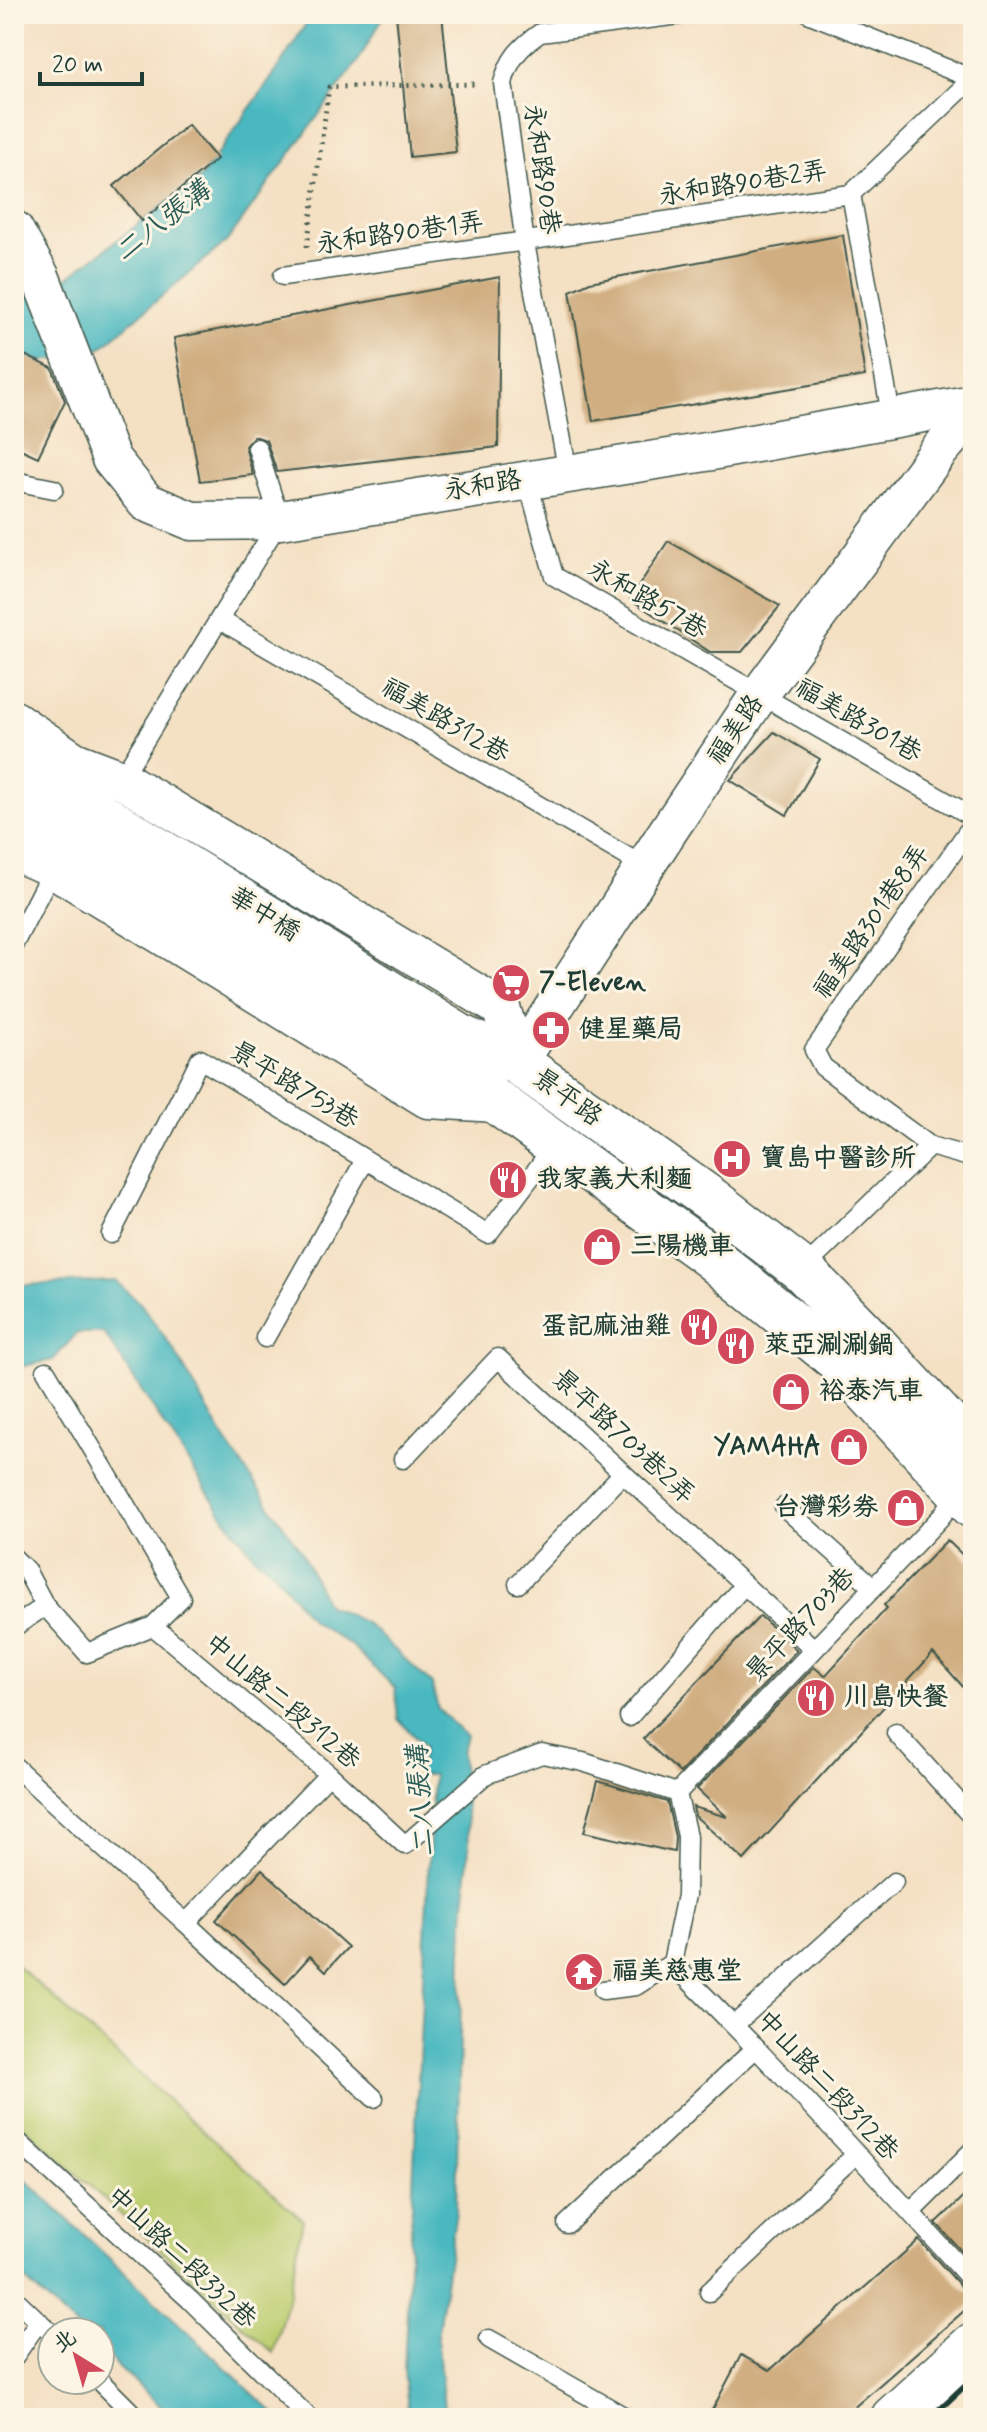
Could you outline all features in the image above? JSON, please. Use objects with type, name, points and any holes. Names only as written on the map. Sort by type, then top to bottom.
[{"type":"main road","name":"華中橋","points":[[14,761],[452,1052]]},
{"type":"main road","name":"華中橋","points":[[18,822],[452,1052],[518,1063]]},
{"type":"main road","name":"景平路","points":[[452,1052],[498,1103],[711,1257],[839,1361],[969,1482]]},
{"type":"main road","name":"景平路","points":[[518,1063],[713,1201],[802,1270],[969,1482]]},
{"type":"main road","points":[[893,2418],[973,2345]]},
{"type":"street","name":"永和路","points":[[14,230],[40,276],[111,459],[146,502],[192,521],[280,520],[892,420],[973,404]]},
{"type":"street","name":"福美路","points":[[518,1063],[759,695],[939,451],[973,412]]},
{"type":"street","name":"景平路","points":[[14,720],[74,761],[121,779],[501,1008],[518,1063]]},
{"type":"street","name":"景平路","points":[[18,822],[53,868],[428,1099],[498,1103]]},
{"type":"lane","name":"永和路90巷","points":[[568,473],[525,243],[503,83],[507,66],[520,46],[540,33],[687,14]]},
{"type":"lane","points":[[810,14],[973,79]]},
{"type":"lane","name":"永和路90巷2弄","points":[[525,243],[851,194],[973,79]]},
{"type":"lane","points":[[851,194],[892,420]]},
{"type":"lane","name":"永和路90巷1弄","points":[[283,276],[525,243]]},
{"type":"lane","points":[[121,779],[280,520],[257,448]]},
{"type":"lane","name":"永和路57巷","points":[[527,479],[554,576],[759,695]]},
{"type":"lane","points":[[14,481],[51,492]]},
{"type":"lane","name":"福美路312巷","points":[[220,620],[645,867]]},
{"type":"lane","name":"福美路301巷","points":[[759,695],[973,817]]},
{"type":"lane","name":"福美路301巷8弄","points":[[930,1146],[823,1067],[814,1050],[973,824]]},
{"type":"lane","points":[[14,944],[53,868]]},
{"type":"lane","name":"景平路753巷","points":[[111,1234],[200,1059],[488,1234],[555,1145]]},
{"type":"lane","points":[[802,1270],[930,1146],[973,1158]]},
{"type":"lane","name":"景平路753巷","points":[[265,1338],[365,1160]]},
{"type":"lane","name":"景平路703巷2弄","points":[[403,1459],[498,1358],[814,1649]]},
{"type":"lane","points":[[14,1558],[26,1570],[45,1606],[87,1653],[153,1626],[181,1598],[46,1371]]},
{"type":"lane","points":[[518,1584],[623,1473]]},
{"type":"lane","name":"景平路703巷","points":[[677,1793],[940,1518],[969,1482]]},
{"type":"lane","points":[[784,1507],[873,1587]]},
{"type":"lane","points":[[629,1717],[744,1585]]},
{"type":"lane","points":[[14,1627],[45,1606]]},
{"type":"lane","name":"中山路二段312巷","points":[[153,1626],[329,1774],[405,1845],[485,1775],[542,1754],[583,1762],[677,1793]]},
{"type":"lane","points":[[896,1733],[973,1818]]},
{"type":"lane","points":[[14,1766],[374,2098]]},
{"type":"lane","points":[[186,1923],[329,1774]]},
{"type":"lane","points":[[603,1990],[636,1986],[672,1963],[686,1895],[687,1836],[677,1793]]},
{"type":"lane","points":[[734,2025],[894,1882]]},
{"type":"lane","name":"中山路二段312巷","points":[[672,1963],[911,2212],[973,2282]]},
{"type":"lane","points":[[567,2224],[756,2048]]},
{"type":"lane","name":"中山路二段332巷","points":[[14,2138],[190,2300],[309,2418]]},
{"type":"lane","points":[[911,2212],[973,2150]]},
{"type":"lane","points":[[709,2292],[855,2155]]},
{"type":"lane","points":[[14,2298],[36,2319]]},
{"type":"lane","points":[[14,2357],[36,2336]]},
{"type":"lane","points":[[489,2339],[627,2418]]},
{"type":"lane","points":[[115,2396],[137,2418]]},
{"type":"path","points":[[306,255],[329,87],[503,83]]},
{"type":"green space","points":[[14,1963],[303,2220],[289,2294],[273,2353],[14,2117]]},
{"type":"water","name":"二八張溝","points":[[312,14],[385,14],[358,61],[227,241],[96,352],[33,363],[14,353],[14,299],[59,284],[201,177],[277,70]]},
{"type":"water","points":[[115,1281],[140,1303],[174,1350],[225,1440],[301,1551],[327,1605],[366,1623],[432,1684],[438,1709],[466,1736],[461,1753],[469,1842],[462,1952],[456,2211],[437,2337],[444,2408],[448,2418],[409,2418],[404,2371],[433,1775],[418,1775],[424,1747],[398,1719],[395,1688],[353,1647],[311,1620],[275,1573],[256,1558],[224,1517],[104,1333],[77,1333],[53,1360],[14,1368],[14,1294],[25,1285]]},
{"type":"water","points":[[14,2169],[279,2418],[173,2418],[116,2364],[116,2316],[64,2316],[14,2270]]},
{"type":"building","points":[[396,14],[442,14],[456,152],[410,157]]},
{"type":"building","points":[[188,125],[217,159],[142,221],[114,186]]},
{"type":"building","points":[[843,235],[865,376],[593,421],[570,291],[590,282]]},
{"type":"building","points":[[500,277],[498,447],[277,472],[266,440],[254,436],[245,446],[253,475],[200,481],[174,338]]},
{"type":"building","points":[[14,350],[52,368],[65,401],[38,457],[14,446]]},
{"type":"building","points":[[668,541],[780,606],[742,652],[710,652],[630,599]]},
{"type":"building","points":[[774,732],[820,759],[787,815],[730,780]]},
{"type":"building","points":[[947,1540],[973,1565],[973,1698],[933,1653],[744,1860],[695,1816],[693,1807],[727,1817],[697,1789],[814,1667],[825,1676],[887,1608],[884,1605]]},
{"type":"building","points":[[760,1616],[797,1650],[680,1773],[643,1739]]},
{"type":"building","points":[[598,1781],[667,1802],[675,1837],[674,1852],[584,1832]]},
{"type":"building","points":[[262,1869],[348,1947],[326,1971],[310,1956],[285,1984],[216,1920]]},
{"type":"building","points":[[973,2188],[973,2264],[936,2223]]},
{"type":"building","points":[[919,2240],[964,2290],[973,2294],[973,2303],[842,2418],[708,2418],[741,2355],[770,2370]]},
{"type":"railway","points":[[930,2418],[973,2378]]},
{"type":"place","name":"7-Eleven","points":[[511,983]]},
{"type":"place","name":"健星藥局","points":[[551,1030]]},
{"type":"place","name":"寶島中醫診所","points":[[732,1159]]},
{"type":"place","name":"我家義大利麵","points":[[508,1180]]},
{"type":"place","name":"三陽機車","points":[[602,1247]]},
{"type":"place","name":"蛋記麻油雞","points":[[699,1327]]},
{"type":"place","name":"萊亞涮涮鍋","points":[[736,1346]]},
{"type":"place","name":"裕泰汽車","points":[[791,1392]]},
{"type":"place","name":"YAMAHA","points":[[849,1447]]},
{"type":"place","name":"台灣彩券","points":[[906,1508]]},
{"type":"place","name":"川島快餐","points":[[816,1698]]},
{"type":"place","name":"福美慈惠堂","points":[[584,1972]]}]
